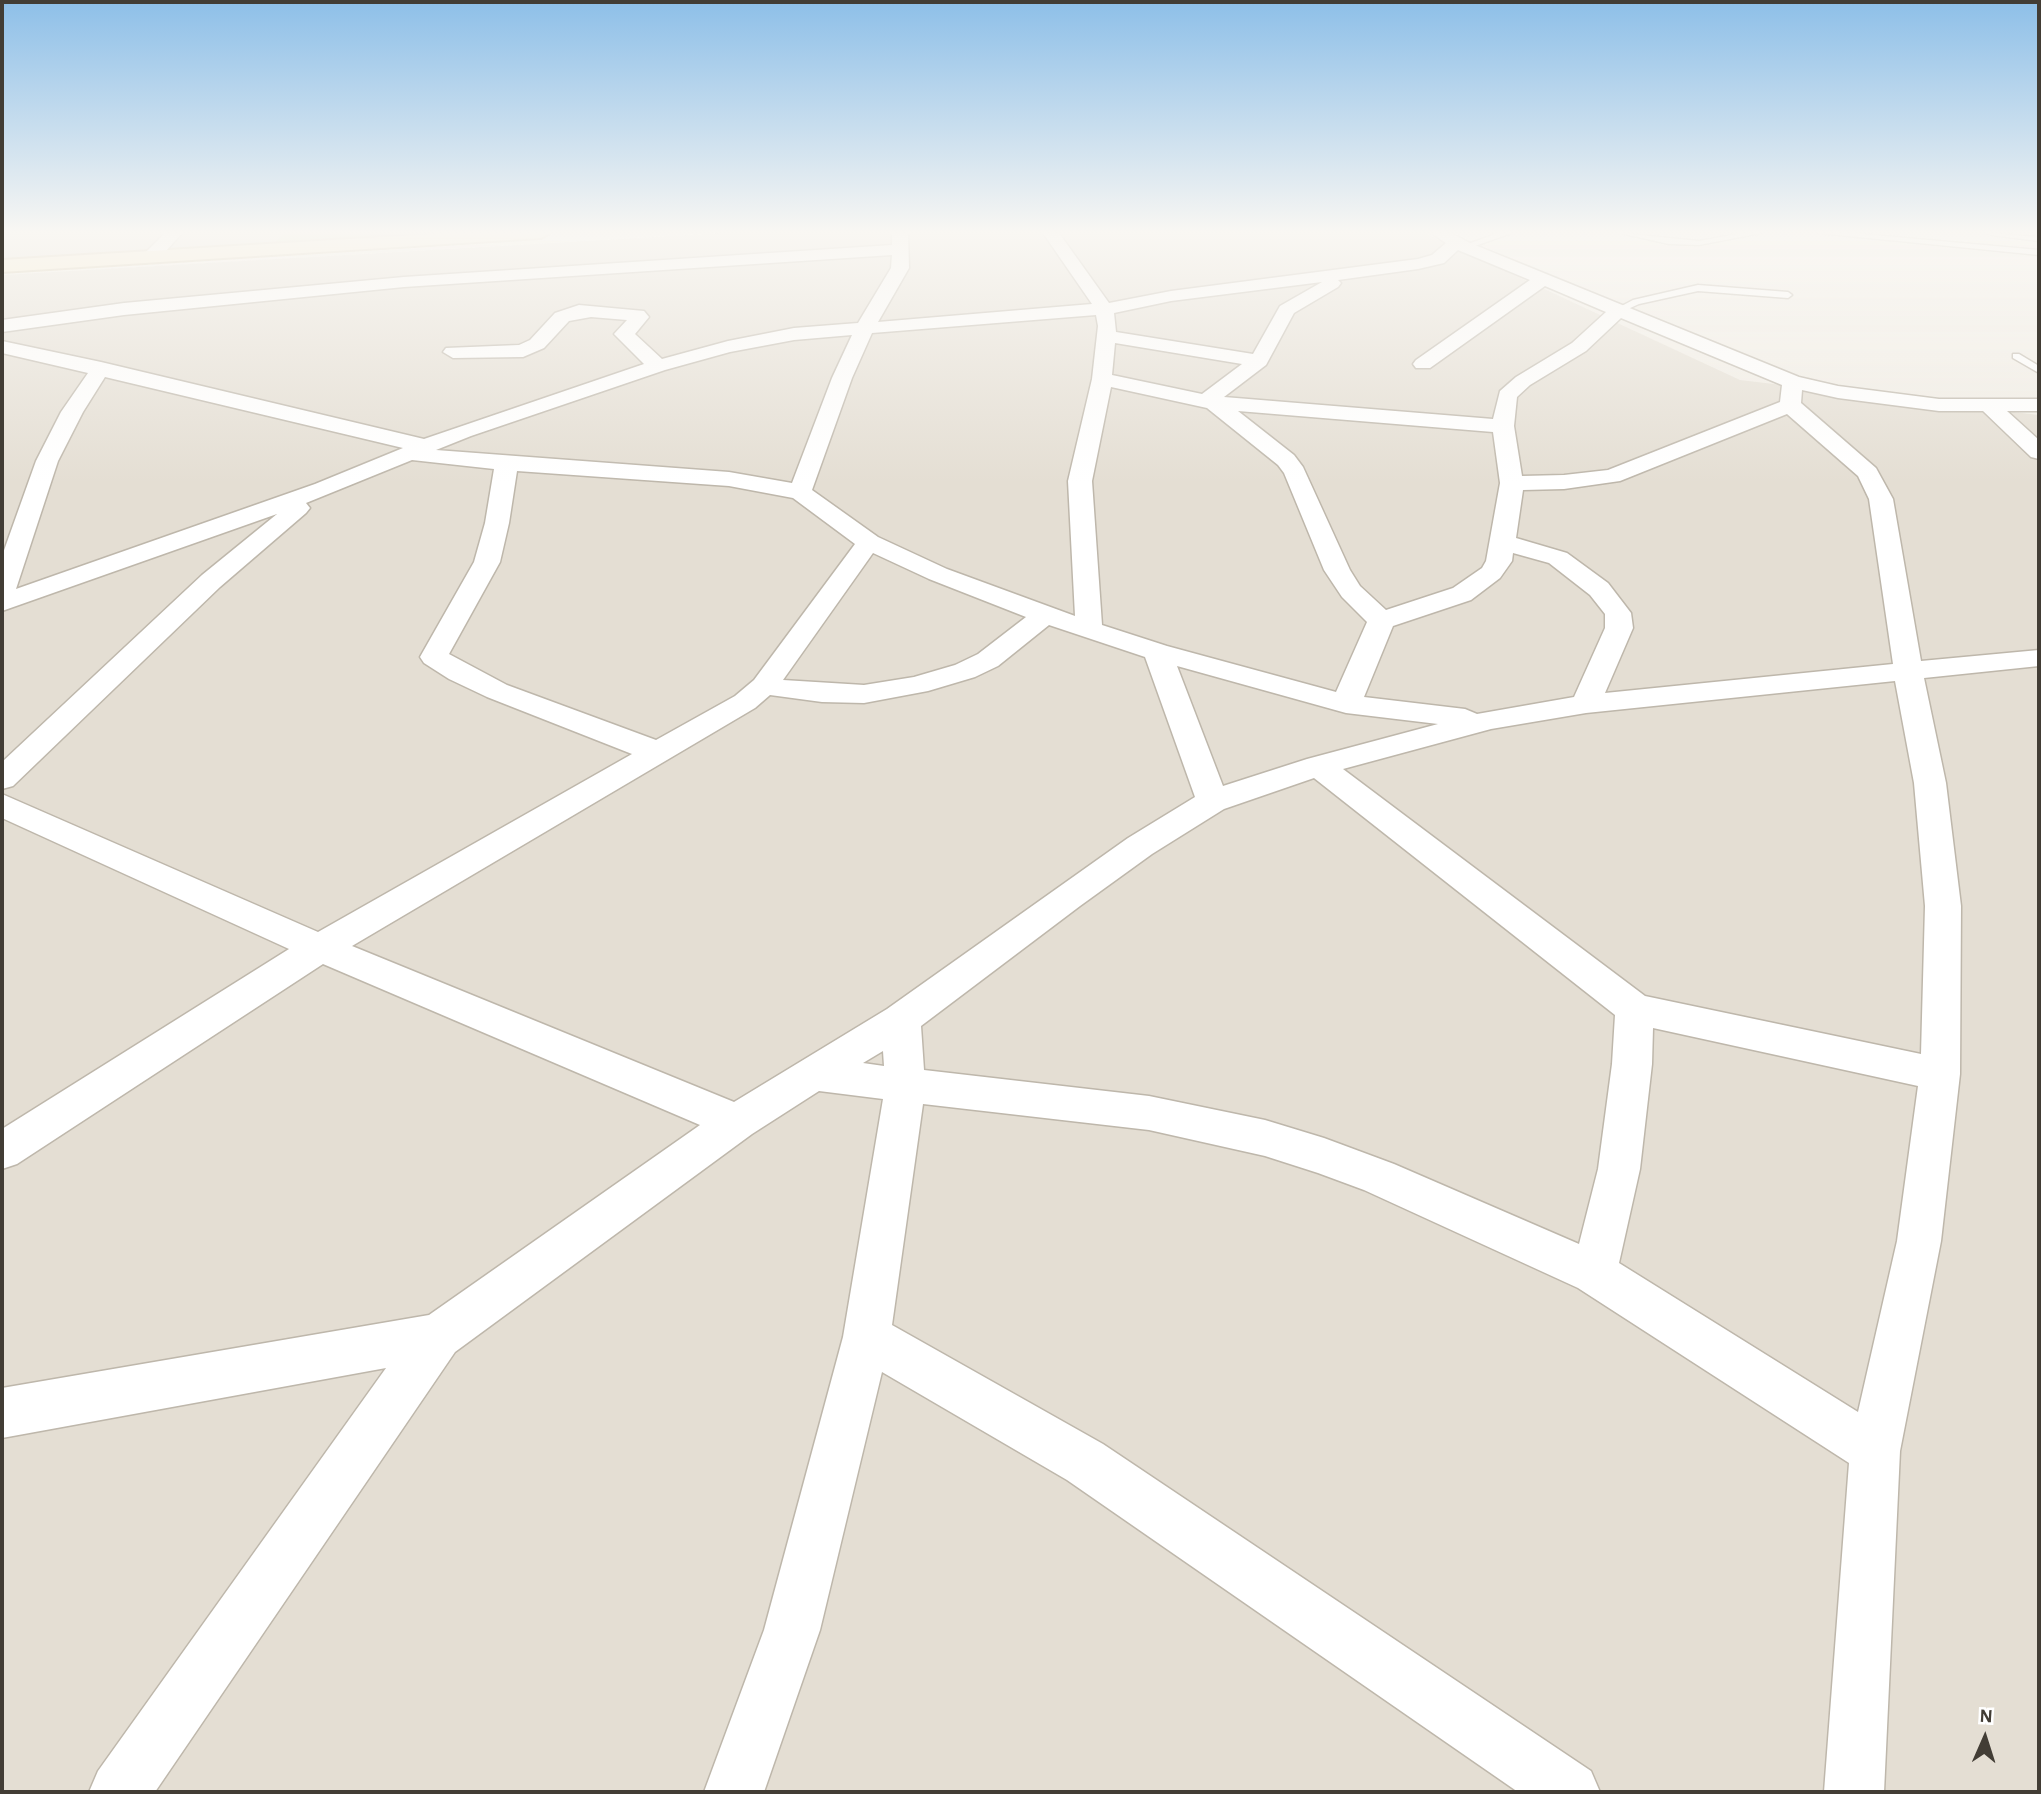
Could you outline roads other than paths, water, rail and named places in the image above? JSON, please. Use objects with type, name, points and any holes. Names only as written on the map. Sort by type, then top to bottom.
[{"type":"street","points":[[2,327],[72,317]]},
{"type":"street","points":[[453,352],[523,351],[537,344],[563,317]]},
{"type":"street","points":[[639,317],[624,334],[657,366]]},
{"type":"street","points":[[800,492],[842,378],[872,317]]},
{"type":"street","points":[[2,603],[323,489],[417,450],[657,366],[762,340],[865,328],[1007,317]]},
{"type":"street","points":[[1089,628],[1080,481],[1102,379],[1106,337],[1105,317]]},
{"type":"street","points":[[1210,402],[1259,361],[1283,317]]},
{"type":"street","points":[[1423,363],[1490,317]]},
{"type":"street","points":[[1381,621],[1445,602],[1474,587],[1491,573],[1499,561],[1512,483],[1503,426],[1507,395],[1514,387],[1578,347],[1612,317]]},
{"type":"street","points":[[1633,317],[1792,393],[1860,465],[1875,485],[1881,499],[1908,672],[1930,783],[1943,906],[1940,1074],[1919,1241],[1875,1451],[1854,1792]]},
{"type":"street","points":[[1106,337],[1259,361]]},
{"type":"street","points":[[2,347],[101,368],[458,460],[729,479],[800,492],[869,542],[938,575],[1045,615],[1157,652],[1346,704],[1489,720]]},
{"type":"street","points":[[4,577],[47,461],[72,412],[101,368]]},
{"type":"street","points":[[1102,379],[1210,402],[1503,426]]},
{"type":"street","points":[[1512,483],[1564,482],[1612,476],[1792,393],[1939,405],[2039,405]]},
{"type":"street","points":[[1210,402],[1286,460],[1295,472],[1337,570],[1351,591],[1381,621]]},
{"type":"street","points":[[1989,405],[2039,452]]},
{"type":"street","points":[[507,462],[497,523],[487,562],[434,657],[458,673],[497,691],[657,752]]},
{"type":"street","points":[[2,779],[211,581],[323,489]]},
{"type":"street","points":[[2,1151],[320,948],[745,702],[764,686],[869,542]]},
{"type":"street","points":[[1503,542],[1558,558],[1599,589],[1618,612],[1619,628],[1586,704]]},
{"type":"street","points":[[764,686],[822,693],[863,694],[918,685],[965,671],[988,660],[1045,615]]},
{"type":"street","points":[[1346,704],[1381,621]]},
{"type":"street","points":[[1157,652],[1213,801]]},
{"type":"street","points":[[118,1792],[438,1336],[737,1122],[901,1020],[1140,846],[1213,801],[1318,766],[1489,720],[1586,704],[2039,658]]},
{"type":"street","points":[[1318,766],[1634,1009],[1940,1074]]},
{"type":"street","points":[[2,804],[320,948],[737,1122]]},
{"type":"street","points":[[1594,1273],[1619,1169],[1632,1064],[1634,1009]]},
{"type":"street","points":[[734,1792],[792,1630],[867,1337],[905,1086],[901,1020]]},
{"type":"street","points":[[811,1074],[1149,1113],[1265,1138],[1379,1177],[1594,1273],[1875,1451]]},
{"type":"street","points":[[2,1413],[438,1336]]},
{"type":"street","points":[[867,1337],[1085,1462],[1570,1792]]},
{"type":"lane","points":[[2015,356],[2039,370]]}]
